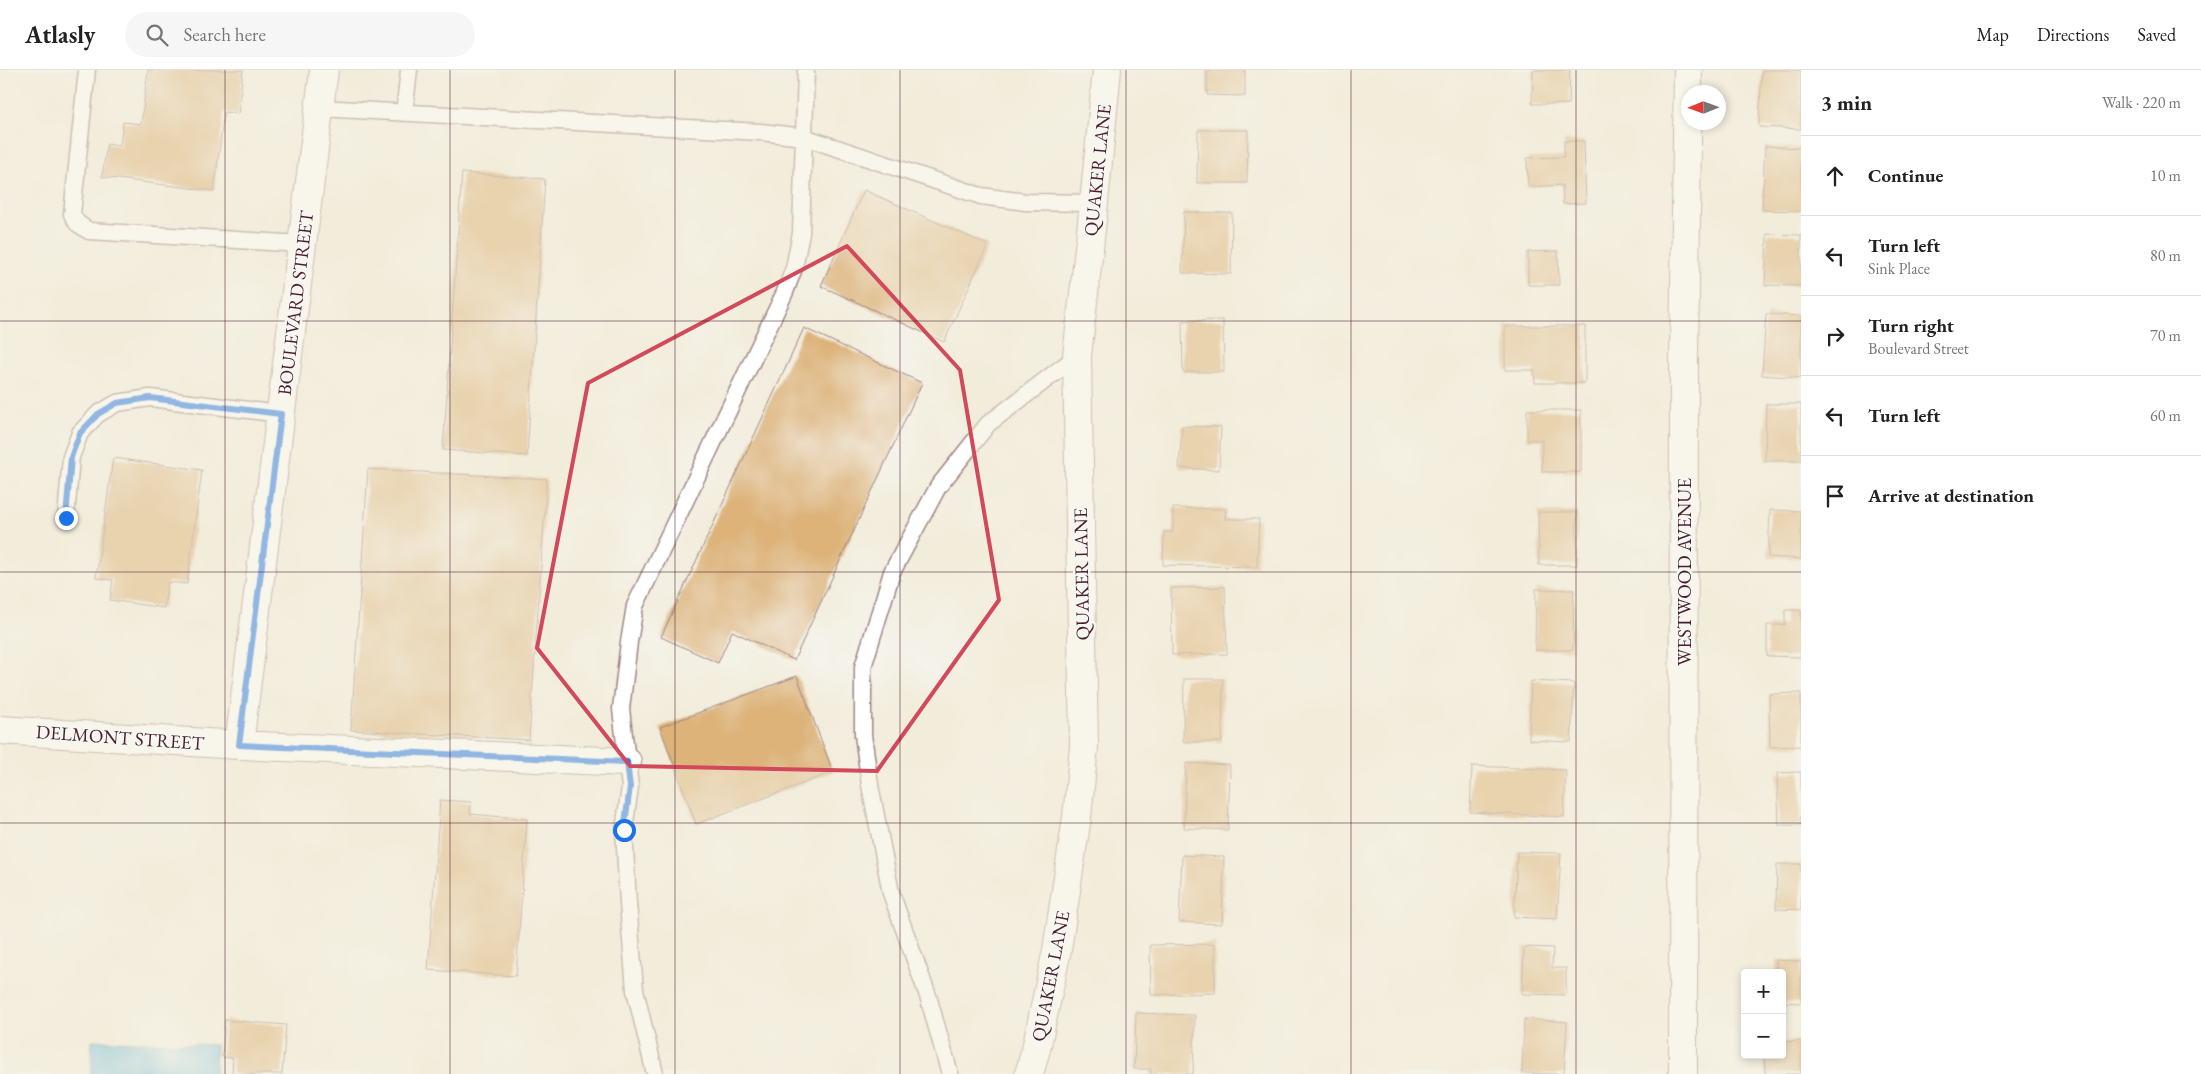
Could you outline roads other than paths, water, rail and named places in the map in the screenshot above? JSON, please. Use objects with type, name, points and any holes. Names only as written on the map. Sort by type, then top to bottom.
[{"type":"street","name":"BOULEVARD STREET","points":[[239,745],[324,70]]},
{"type":"street","name":"QUAKER LANE","points":[[1029,1074],[1057,950],[1077,816],[1084,748],[1077,356],[1107,70]]},
{"type":"street","name":"WESTWOOD AVENUE","points":[[1683,1074],[1684,359],[1688,70]]},
{"type":"street","name":"DELMONT STREET","points":[[0,730],[239,745],[627,762]]},
{"type":"lane","points":[[87,70],[72,214],[77,223],[89,231],[302,244]]},
{"type":"lane","points":[[404,113],[409,70]]},
{"type":"lane","points":[[655,1074],[635,990],[624,830],[630,787],[621,709],[635,606],[731,407],[794,268],[800,234],[806,70]]},
{"type":"lane","points":[[319,108],[761,132],[804,137],[981,196],[1026,202],[1094,203]]},
{"type":"lane","points":[[950,1074],[928,996],[891,892],[870,785],[863,735],[863,667],[892,572],[938,486],[988,424],[1077,356]]},
{"type":"lane","points":[[66,518],[71,457],[80,433],[98,414],[117,403],[150,398],[281,414]]},
{"type":"water","points":[[92,1040],[216,1045],[215,1074],[91,1074]]}]
